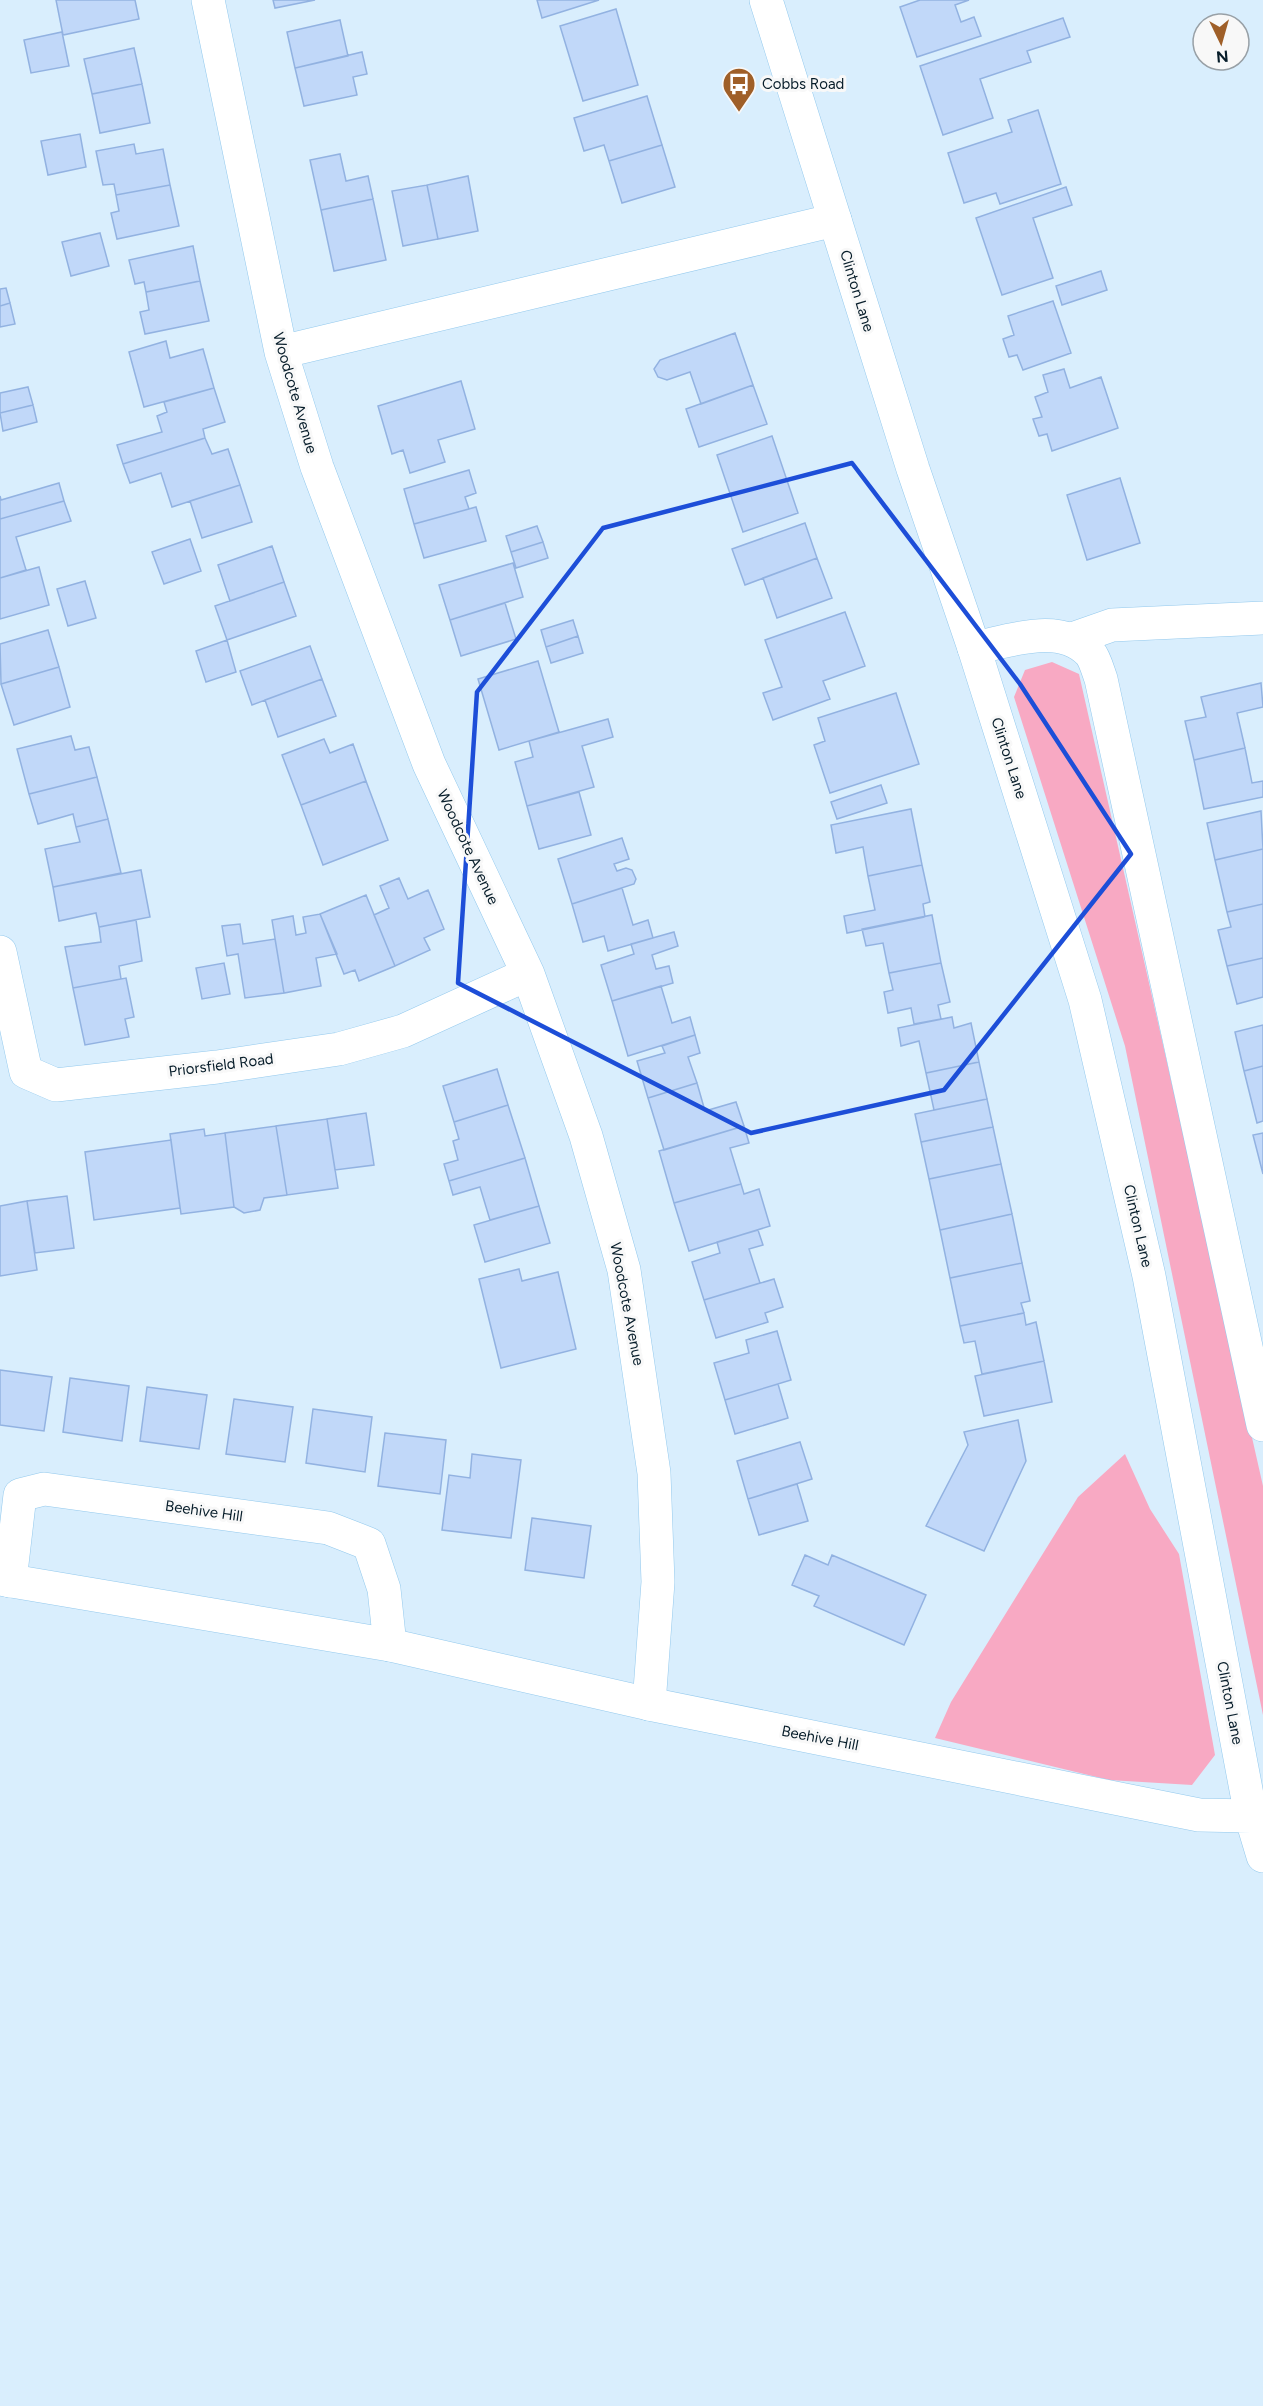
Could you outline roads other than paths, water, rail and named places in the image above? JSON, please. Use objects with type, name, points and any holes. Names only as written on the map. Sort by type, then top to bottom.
[{"type":"street","name":"Woodcote Avenue","points":[[208,0],[281,352],[317,467],[429,764],[528,974],[586,1136],[624,1270],[654,1473],[658,1582],[649,1704]]},
{"type":"street","name":"Clinton Lane","points":[[766,0],[913,469],[974,648],[1085,1000],[1149,1276],[1257,1815],[1263,1856]]},
{"type":"street","points":[[281,352],[835,220]]},
{"type":"street","points":[[1072,639],[1112,625],[1263,618]]},
{"type":"street","points":[[974,648],[1050,634],[1072,639],[1091,654],[1101,679],[1263,1425]]},
{"type":"street","name":"Priorsfield Road","points":[[0,952],[26,1072],[56,1085],[217,1067],[339,1049],[403,1031],[528,974]]},
{"type":"street","name":"Beehive Hill","points":[[390,1645],[384,1589],[369,1544],[328,1528],[44,1489],[20,1496],[5,1580],[390,1645],[649,1704],[1199,1815],[1257,1815]]},
{"type":"place","name":"Cobbs Road","points":[[739,113]]}]
